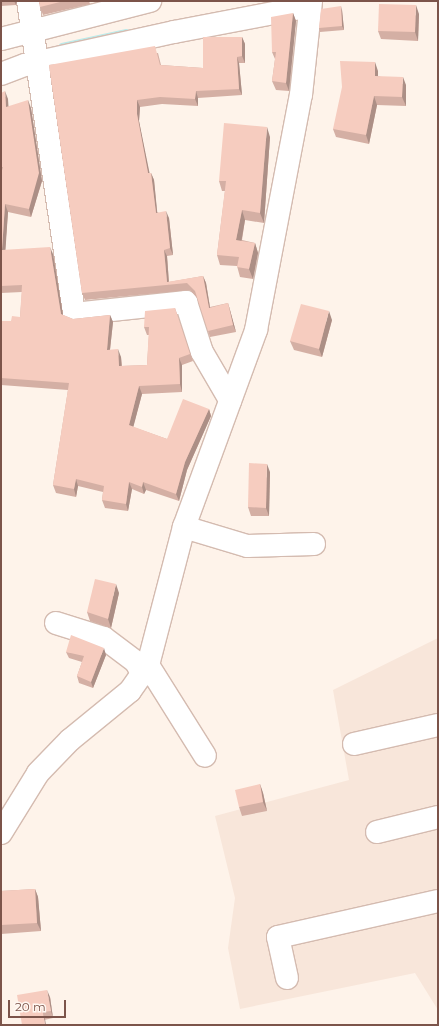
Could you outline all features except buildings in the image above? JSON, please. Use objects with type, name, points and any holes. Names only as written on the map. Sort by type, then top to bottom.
[{"type":"street","points":[[28,1],[74,314],[186,302],[202,352],[230,400]]},
{"type":"street","points":[[1,74],[35,48],[150,1]]},
{"type":"street","points":[[1,39],[35,48],[311,3],[301,95],[287,154],[272,262],[256,330],[184,527],[146,670],[130,691],[70,740],[38,773],[1,833]]},
{"type":"street","points":[[184,527],[247,546],[314,544]]},
{"type":"street","points":[[56,622],[104,638],[146,670],[205,756]]},
{"type":"street","points":[[354,744],[438,725]]},
{"type":"street","points":[[377,832],[438,817]]},
{"type":"street","points":[[287,978],[278,938],[438,902]]},
{"type":"shaded area","points":[[438,638],[438,1010],[415,973],[240,1009],[228,948],[235,898],[215,816],[349,780],[333,690]]},
{"type":"waterway","points":[[62,46],[127,32]]}]
